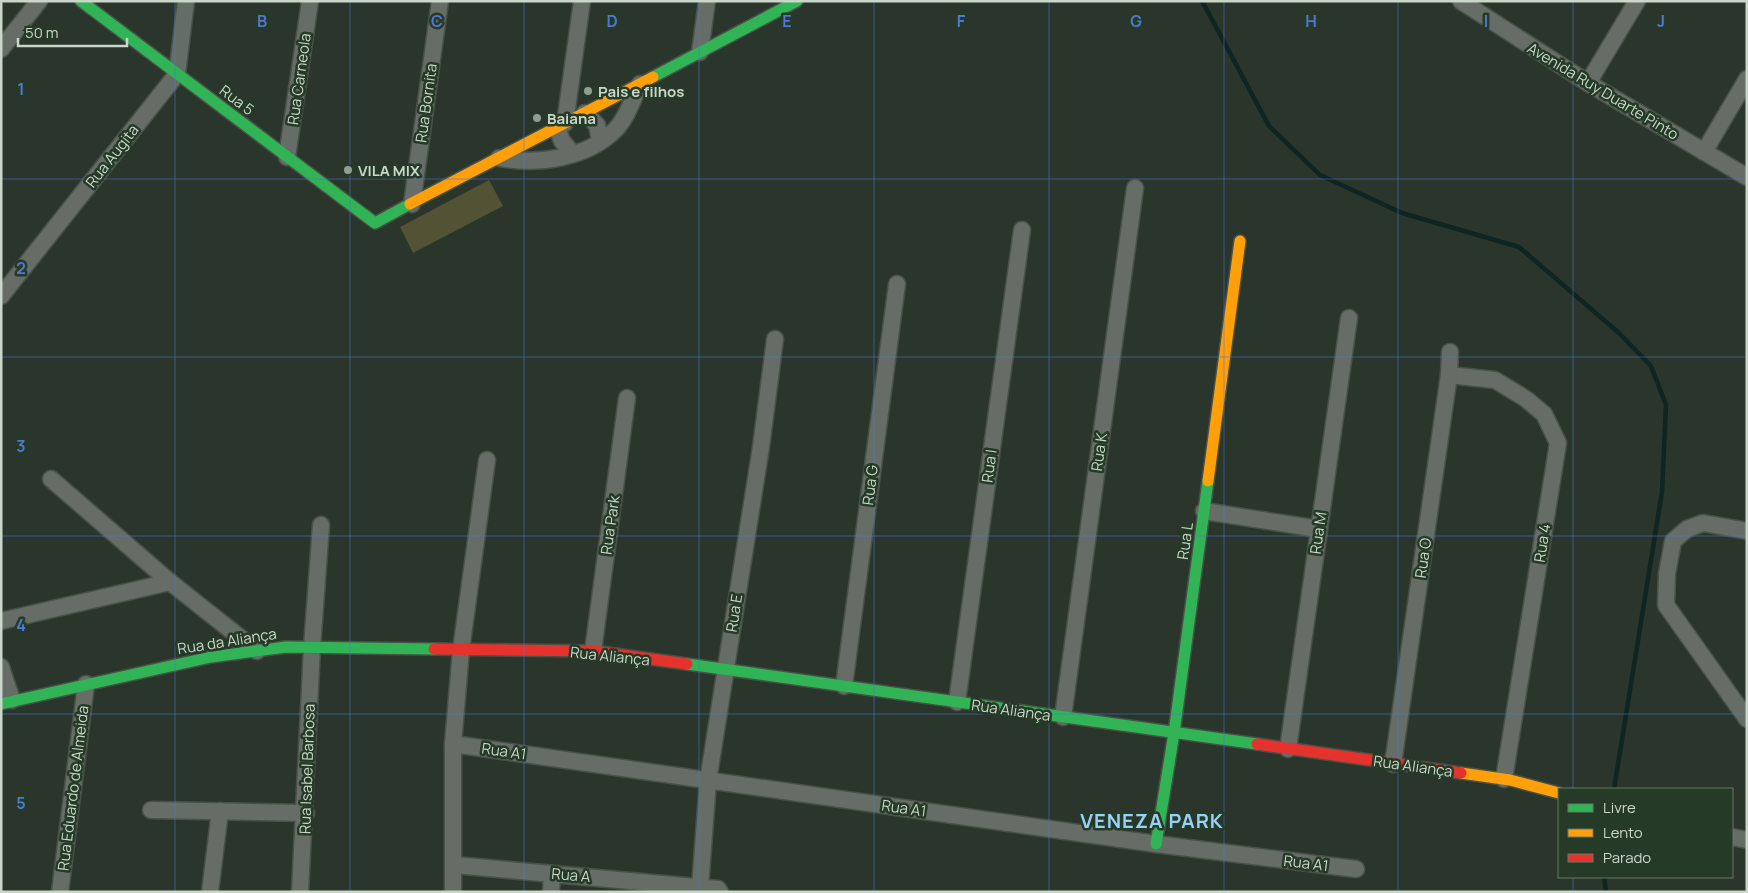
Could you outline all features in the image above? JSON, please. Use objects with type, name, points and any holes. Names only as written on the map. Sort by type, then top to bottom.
[{"type":"street","points":[[1,49],[39,1]]},
{"type":"street","name":"Rua 5","points":[[81,1],[375,223],[412,204]]},
{"type":"street","points":[[177,74],[186,1]]},
{"type":"street","name":"Rua Carneola","points":[[287,157],[310,1]]},
{"type":"street","name":"Rua Bornita","points":[[412,204],[440,1]]},
{"type":"street","points":[[573,154],[562,141],[561,125],[582,1]]},
{"type":"street","points":[[700,52],[707,1]]},
{"type":"street","points":[[412,204],[797,1]]},
{"type":"street","name":"Avenida Ruy Duarte Pinto","points":[[1461,1],[1588,83],[1747,177]]},
{"type":"street","points":[[1588,83],[1637,1]]},
{"type":"street","name":"Rua Augita","points":[[1,296],[177,74]]},
{"type":"street","points":[[1704,152],[1747,79]]},
{"type":"street","points":[[499,158],[537,162],[573,154],[600,141],[616,128],[630,108],[640,84]]},
{"type":"street","points":[[585,113],[597,125],[600,141]]},
{"type":"street","name":"Rua K","points":[[1063,717],[1135,188]]},
{"type":"street","name":"Rua I","points":[[957,702],[1022,230]]},
{"type":"street","name":"Rua L","points":[[1156,844],[1174,733],[1240,241]]},
{"type":"street","name":"Rua G","points":[[844,686],[897,284]]},
{"type":"street","name":"Rua M","points":[[1288,749],[1349,318]]},
{"type":"street","name":"Rua E","points":[[700,887],[708,780],[761,447],[775,338]]},
{"type":"street","name":"Rua O","points":[[1394,764],[1449,375],[1450,352]]},
{"type":"street","name":"Rua 4","points":[[1449,375],[1495,380],[1526,398],[1544,414],[1558,443],[1504,779]]},
{"type":"street","name":"Rua Park","points":[[593,651],[627,398]]},
{"type":"street","points":[[452,892],[454,865],[453,744],[461,650],[487,460]]},
{"type":"street","points":[[51,479],[170,582],[257,651]]},
{"type":"street","points":[[1204,511],[1319,529]]},
{"type":"street","points":[[1747,531],[1703,523],[1687,529],[1673,541],[1667,574],[1666,605],[1747,719]]},
{"type":"street","name":"Rua Isabel Barbosa","points":[[300,892],[306,813],[312,647],[321,525]]},
{"type":"street","points":[[1,621],[170,582]]},
{"type":"street","name":"Rua da Aliança","points":[[7,702],[211,657],[257,651],[312,647],[461,650]]},
{"type":"street","name":"Rua Aliança","points":[[461,650],[593,651],[1504,779],[1558,793]]},
{"type":"street","points":[[1,667],[7,702]]},
{"type":"street","name":"Rua Eduardo de Almeida","points":[[60,892],[86,684]]},
{"type":"street","name":"Rua A1","points":[[453,744],[1156,844],[1356,869]]},
{"type":"street","points":[[151,810],[306,813]]},
{"type":"street","points":[[210,892],[220,811]]},
{"type":"street","points":[[1733,837],[1747,840]]},
{"type":"street","name":"Rua A","points":[[454,865],[552,874],[639,887],[700,887],[719,890]]},
{"type":"street","points":[[551,892],[552,874]]},
{"type":"green space","points":[[489,180],[503,206],[413,253],[400,227]]},
{"type":"waterway","points":[[1202,1],[1269,126],[1320,175],[1402,213],[1519,247],[1619,333],[1651,366],[1666,405],[1662,492],[1614,788]]},
{"type":"waterway","points":[[1604,878],[1606,892]]},
{"type":"traffic: fast","points":[[81,1],[375,223],[410,204]]},
{"type":"traffic: fast","points":[[653,77],[797,1]]},
{"type":"traffic: fast","points":[[1156,844],[1174,733],[1208,481]]},
{"type":"traffic: fast","points":[[1,704],[211,657],[286,647],[434,649]]},
{"type":"traffic: fast","points":[[687,664],[1257,744]]},
{"type":"traffic: slow","points":[[410,204],[653,77]]},
{"type":"traffic: slow","points":[[1208,481],[1240,241]]},
{"type":"traffic: slow","points":[[1461,773],[1510,780],[1558,793]]},
{"type":"traffic: jam","points":[[434,649],[593,651],[687,664]]},
{"type":"traffic: jam","points":[[1257,744],[1461,773]]},
{"type":"place","name":"Pais e filhos","points":[[588,91]]},
{"type":"place","name":"Baiana","points":[[537,118]]},
{"type":"place","name":"VILA MIX","points":[[348,170]]},
{"type":"district","name":"VENEZA PARK","points":[[1152,820]]}]
